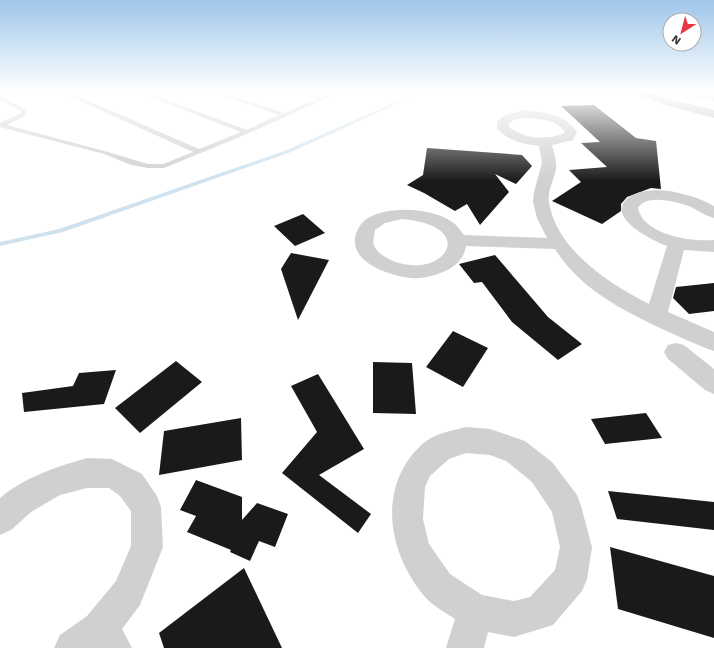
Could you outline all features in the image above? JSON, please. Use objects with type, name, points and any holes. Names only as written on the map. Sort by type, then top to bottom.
[{"type":"street","points":[[545,142],[549,163],[541,200],[544,213],[559,244],[571,260],[600,284],[656,316],[714,342]]},
{"type":"street","points":[[714,213],[683,199],[652,195],[639,198],[632,204],[630,210],[635,220],[645,229],[658,236],[690,246],[714,246]]},
{"type":"street","points":[[402,214],[416,214],[431,218],[445,225],[452,231],[457,240],[457,250],[451,260],[432,270],[416,272],[396,270],[378,262],[367,252],[363,241],[366,230],[373,223],[385,217],[402,214]]},
{"type":"street","points":[[457,240],[559,244]]},
{"type":"street","points":[[656,316],[677,243]]},
{"type":"street","points":[[676,352],[714,384]]},
{"type":"street","points":[[466,440],[490,442],[515,451],[542,472],[566,506],[576,547],[570,578],[540,612],[514,620],[475,612],[438,586],[415,552],[407,519],[410,485],[420,466],[440,448],[466,440]]},
{"type":"street","points":[[0,519],[20,501],[54,482],[87,473],[112,474],[131,485],[146,507],[146,547],[128,593],[96,642]]},
{"type":"street","points":[[465,648],[475,612]]},
{"type":"lane","points":[[1,125],[14,120]]},
{"type":"lane","points":[[127,120],[200,152]]},
{"type":"lane","points":[[216,120],[247,132]]},
{"type":"lane","points":[[1,125],[106,153],[134,163],[148,166],[164,166],[273,120]]},
{"type":"building","points":[[576,120],[613,120],[636,138],[656,141],[661,189],[651,188],[627,197],[621,204],[621,211],[602,224],[552,201],[581,182],[569,170],[607,167],[581,143],[600,142]]},
{"type":"building","points":[[427,148],[522,155],[532,166],[516,184],[495,174],[509,192],[480,225],[467,204],[455,211],[407,185],[423,175]]},
{"type":"building","points":[[303,214],[325,233],[295,246],[274,226]]},
{"type":"building","points":[[291,253],[329,260],[298,320],[281,269]]},
{"type":"building","points":[[495,255],[548,317],[582,344],[558,360],[512,322],[482,282],[474,283],[459,264]]},
{"type":"building","points":[[714,283],[714,311],[689,314],[673,298],[676,287]]},
{"type":"building","points":[[453,331],[488,348],[463,387],[426,367]]},
{"type":"building","points":[[176,361],[202,382],[140,433],[115,408]]},
{"type":"building","points":[[373,362],[412,363],[416,414],[373,413]]},
{"type":"building","points":[[116,370],[104,404],[24,412],[22,393],[73,386],[79,373]]},
{"type":"building","points":[[318,374],[364,449],[319,475],[371,514],[358,533],[282,473],[317,432],[291,386]]},
{"type":"building","points":[[646,413],[662,438],[605,444],[591,419]]},
{"type":"building","points":[[241,418],[242,460],[159,475],[164,431]]},
{"type":"building","points":[[196,480],[242,497],[242,520],[257,503],[288,514],[275,547],[259,541],[250,561],[230,552],[231,550],[187,532],[196,516],[180,510]]},
{"type":"building","points":[[608,491],[714,502],[714,530],[617,519]]},
{"type":"building","points":[[610,547],[714,576],[714,638],[618,609]]},
{"type":"building","points":[[244,568],[282,648],[164,648],[159,633]]},
{"type":"waterway","points":[[0,244],[61,231],[289,151],[358,120]]}]
